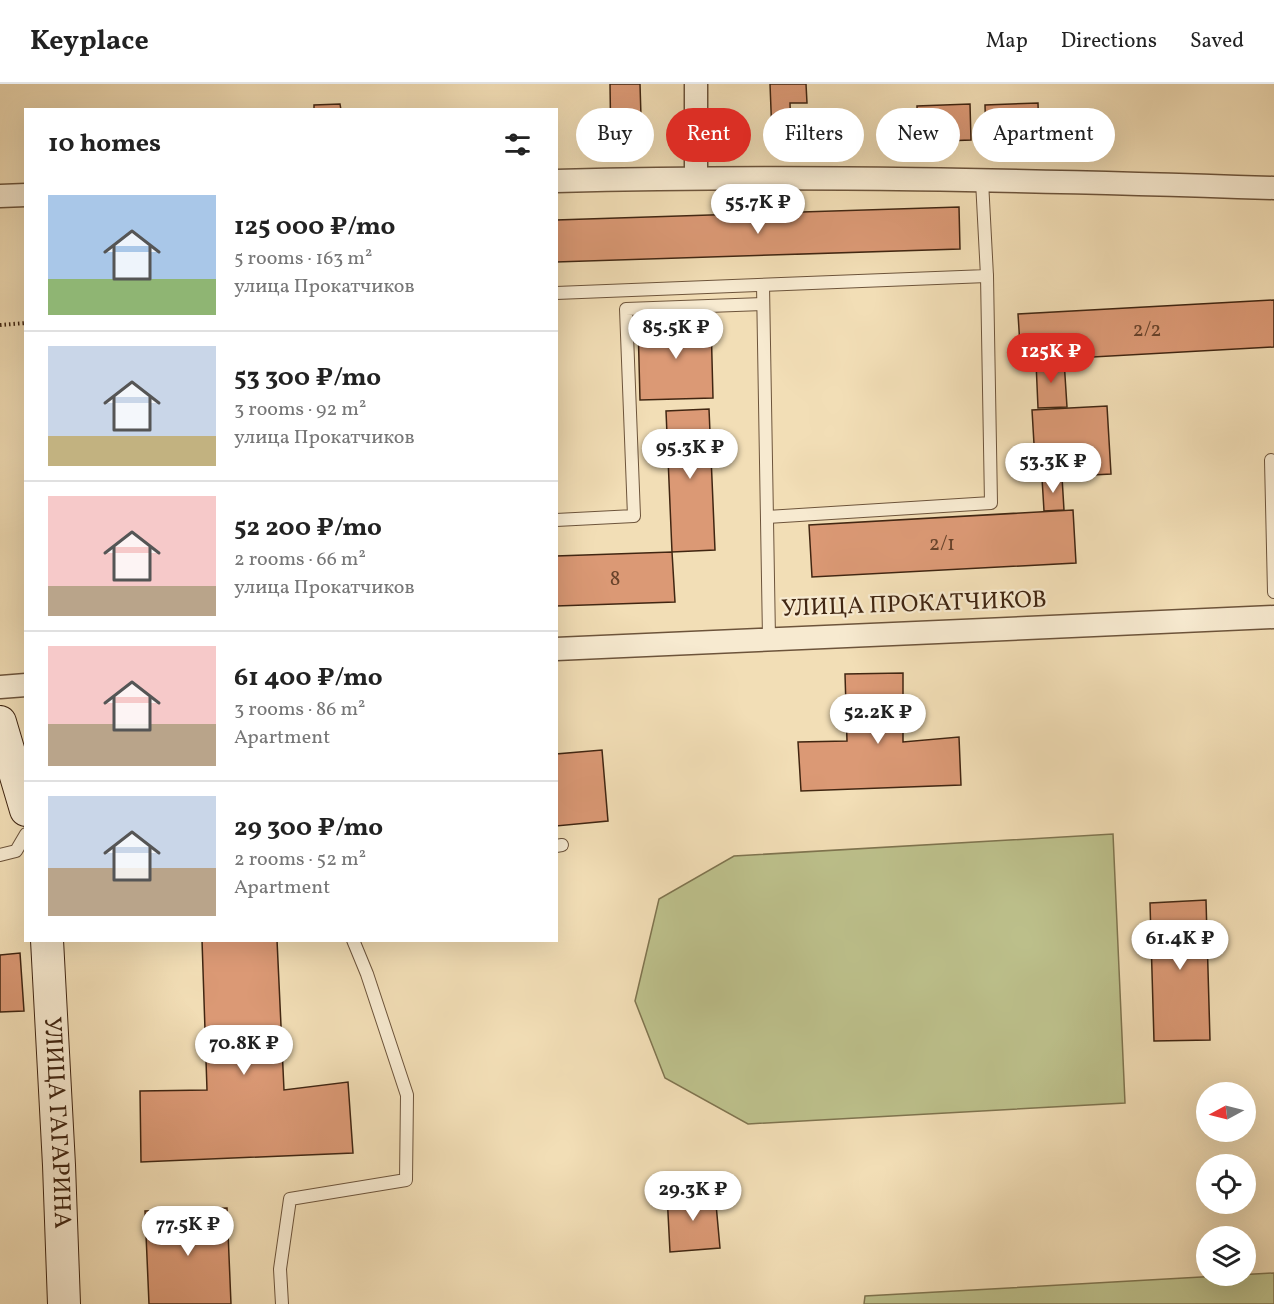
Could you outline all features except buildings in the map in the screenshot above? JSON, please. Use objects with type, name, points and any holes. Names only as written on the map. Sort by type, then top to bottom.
[{"type":"street","points":[[696,84],[696,178]]},
{"type":"street","points":[[558,182],[696,178],[982,181],[1274,188]]},
{"type":"street","points":[[0,196],[24,195]]},
{"type":"street","name":"УЛИЦА ПРОКАТЧИКОВ","points":[[558,649],[1274,617]]},
{"type":"street","points":[[0,687],[24,685]]},
{"type":"street","points":[[0,722],[24,803]]},
{"type":"street","name":"УЛИЦА ГАГАРИНА","points":[[47,942],[64,1304]]},
{"type":"lane","points":[[766,518],[992,503],[987,276],[982,181]]},
{"type":"lane","points":[[558,293],[987,276]]},
{"type":"lane","points":[[763,285],[769,638]]},
{"type":"lane","points":[[558,520],[634,516],[626,309],[763,304]]},
{"type":"lane","points":[[1271,460],[1274,592]]},
{"type":"lane","points":[[0,855],[16,851],[24,837]]},
{"type":"lane","points":[[282,1304],[280,1269],[290,1199],[406,1180],[407,1095],[367,974],[354,942]]},
{"type":"path","points":[[0,325],[24,323]]},
{"type":"green space","points":[[1113,834],[1125,1103],[748,1124],[665,1078],[635,1001],[659,899],[734,856]]},
{"type":"green space","points":[[1274,1273],[1274,1304],[864,1304],[865,1296],[1196,1277],[1196,1286],[1256,1286],[1256,1274]]}]
